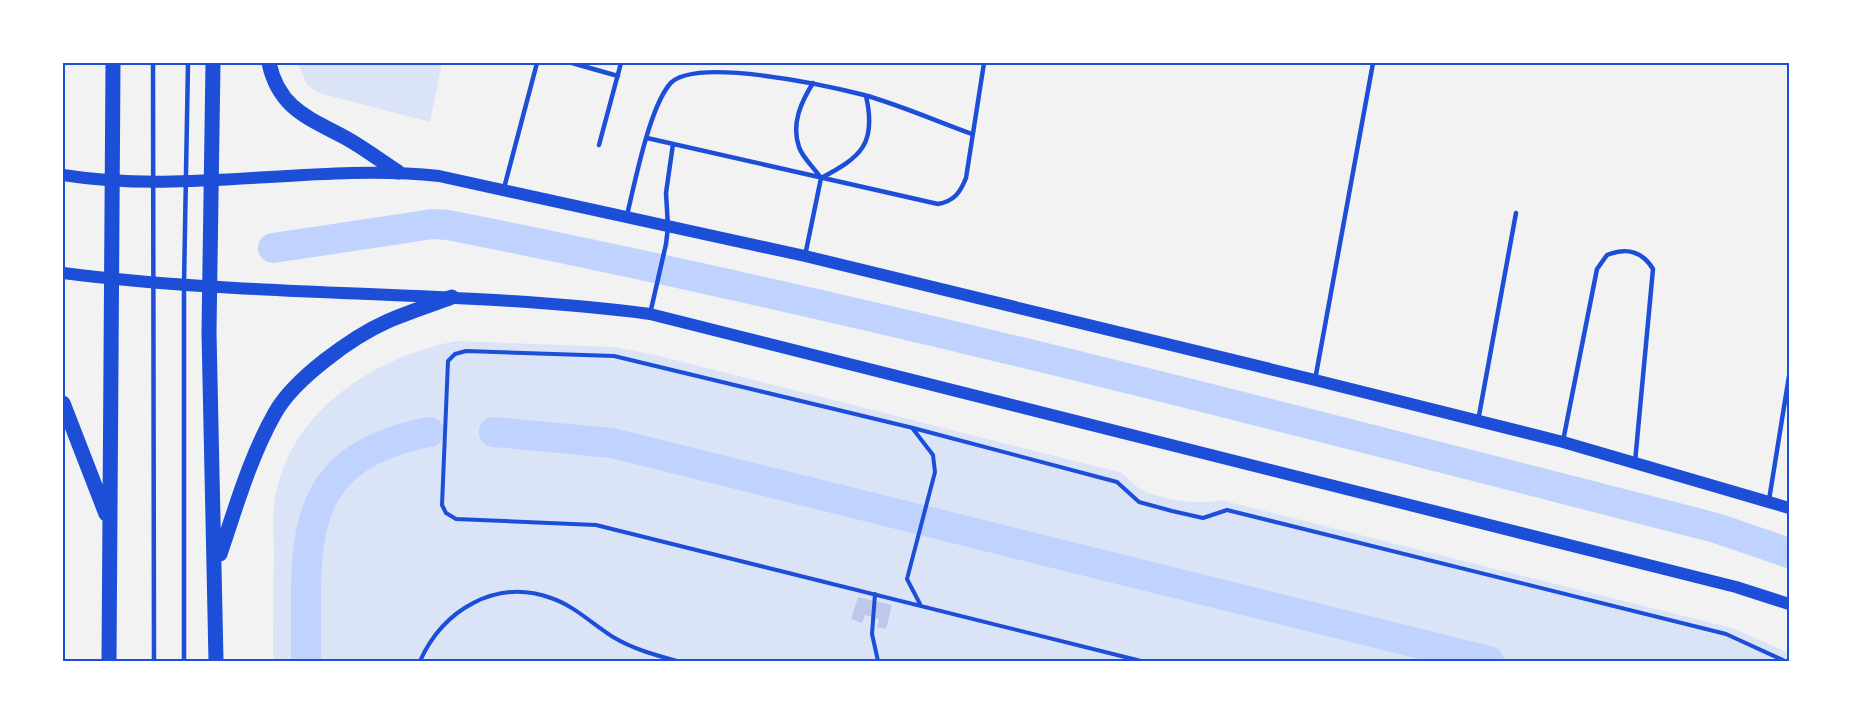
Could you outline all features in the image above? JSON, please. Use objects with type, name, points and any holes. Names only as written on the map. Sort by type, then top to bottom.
[{"type":"main road","points":[[109,661],[110,328],[114,261],[113,63]]},
{"type":"main road","points":[[213,63],[213,181],[209,286],[216,661]]},
{"type":"main road","points":[[269,63],[271,72],[289,105],[304,117],[348,139],[398,172]]},
{"type":"main road","points":[[63,175],[155,182],[398,172],[439,176],[805,256],[1316,380],[1563,442],[1769,500],[1789,508]]},
{"type":"main road","points":[[63,273],[209,286],[585,305],[650,314],[1736,587],[1789,604]]},
{"type":"main road","points":[[216,566],[251,462],[275,411],[303,380],[349,344],[386,322],[452,297]]},
{"type":"main road","points":[[63,403],[110,523]]},
{"type":"lane","points":[[153,63],[155,182],[154,661]]},
{"type":"lane","points":[[184,661],[184,284],[188,63]]},
{"type":"lane","points":[[504,189],[537,63]]},
{"type":"lane","points":[[573,63],[618,76]]},
{"type":"lane","points":[[599,145],[621,63]]},
{"type":"lane","points":[[646,138],[938,204],[950,202],[960,191],[966,178],[984,63]]},
{"type":"lane","points":[[1316,380],[1373,63]]},
{"type":"lane","points":[[627,218],[646,138],[662,96],[669,84],[681,75],[720,72],[813,83],[866,96],[972,134]]},
{"type":"lane","points":[[813,83],[802,100],[797,115],[799,148],[822,178]]},
{"type":"lane","points":[[805,256],[822,178],[854,160],[870,130],[870,114],[866,96]]},
{"type":"lane","points":[[650,314],[666,244],[668,227],[666,193],[673,144]]},
{"type":"lane","points":[[1478,421],[1516,213]]},
{"type":"lane","points":[[1563,442],[1597,269],[1607,255],[1632,250],[1647,259],[1653,269],[1635,462]]},
{"type":"lane","points":[[1769,500],[1789,376]]},
{"type":"path","points":[[1141,661],[596,525],[456,519],[446,513],[442,505],[448,361],[455,354],[466,351],[614,356],[913,428],[1116,482],[1139,502],[1203,518],[1227,510],[1726,634],[1785,661]]},
{"type":"path","points":[[913,428],[935,461],[935,472],[907,579],[920,605]]},
{"type":"path","points":[[420,661],[445,624],[465,606],[486,595],[504,592],[550,597],[580,612],[613,637],[677,661]]},
{"type":"path","points":[[875,594],[872,634],[878,661]]},
{"type":"shaded area","points":[[298,63],[442,63],[430,122],[319,93],[307,85]]},
{"type":"shaded area","points":[[456,341],[613,347],[651,354],[1122,473],[1140,489],[1157,496],[1191,502],[1221,500],[1732,628],[1789,653],[1789,661],[273,661],[274,506],[282,473],[295,443],[314,417],[364,376],[425,349]]},
{"type":"building","points":[[858,597],[892,605],[886,629],[877,627],[879,619],[865,615],[862,623],[851,619]]},
{"type":"waterway","points":[[273,248],[433,224],[448,225],[608,258],[925,329],[1716,528],[1789,553]]},
{"type":"waterway","points":[[306,661],[306,581],[309,546],[316,514],[329,487],[351,463],[384,445],[429,432]]},
{"type":"waterway","points":[[494,432],[612,443],[1489,661]]}]
